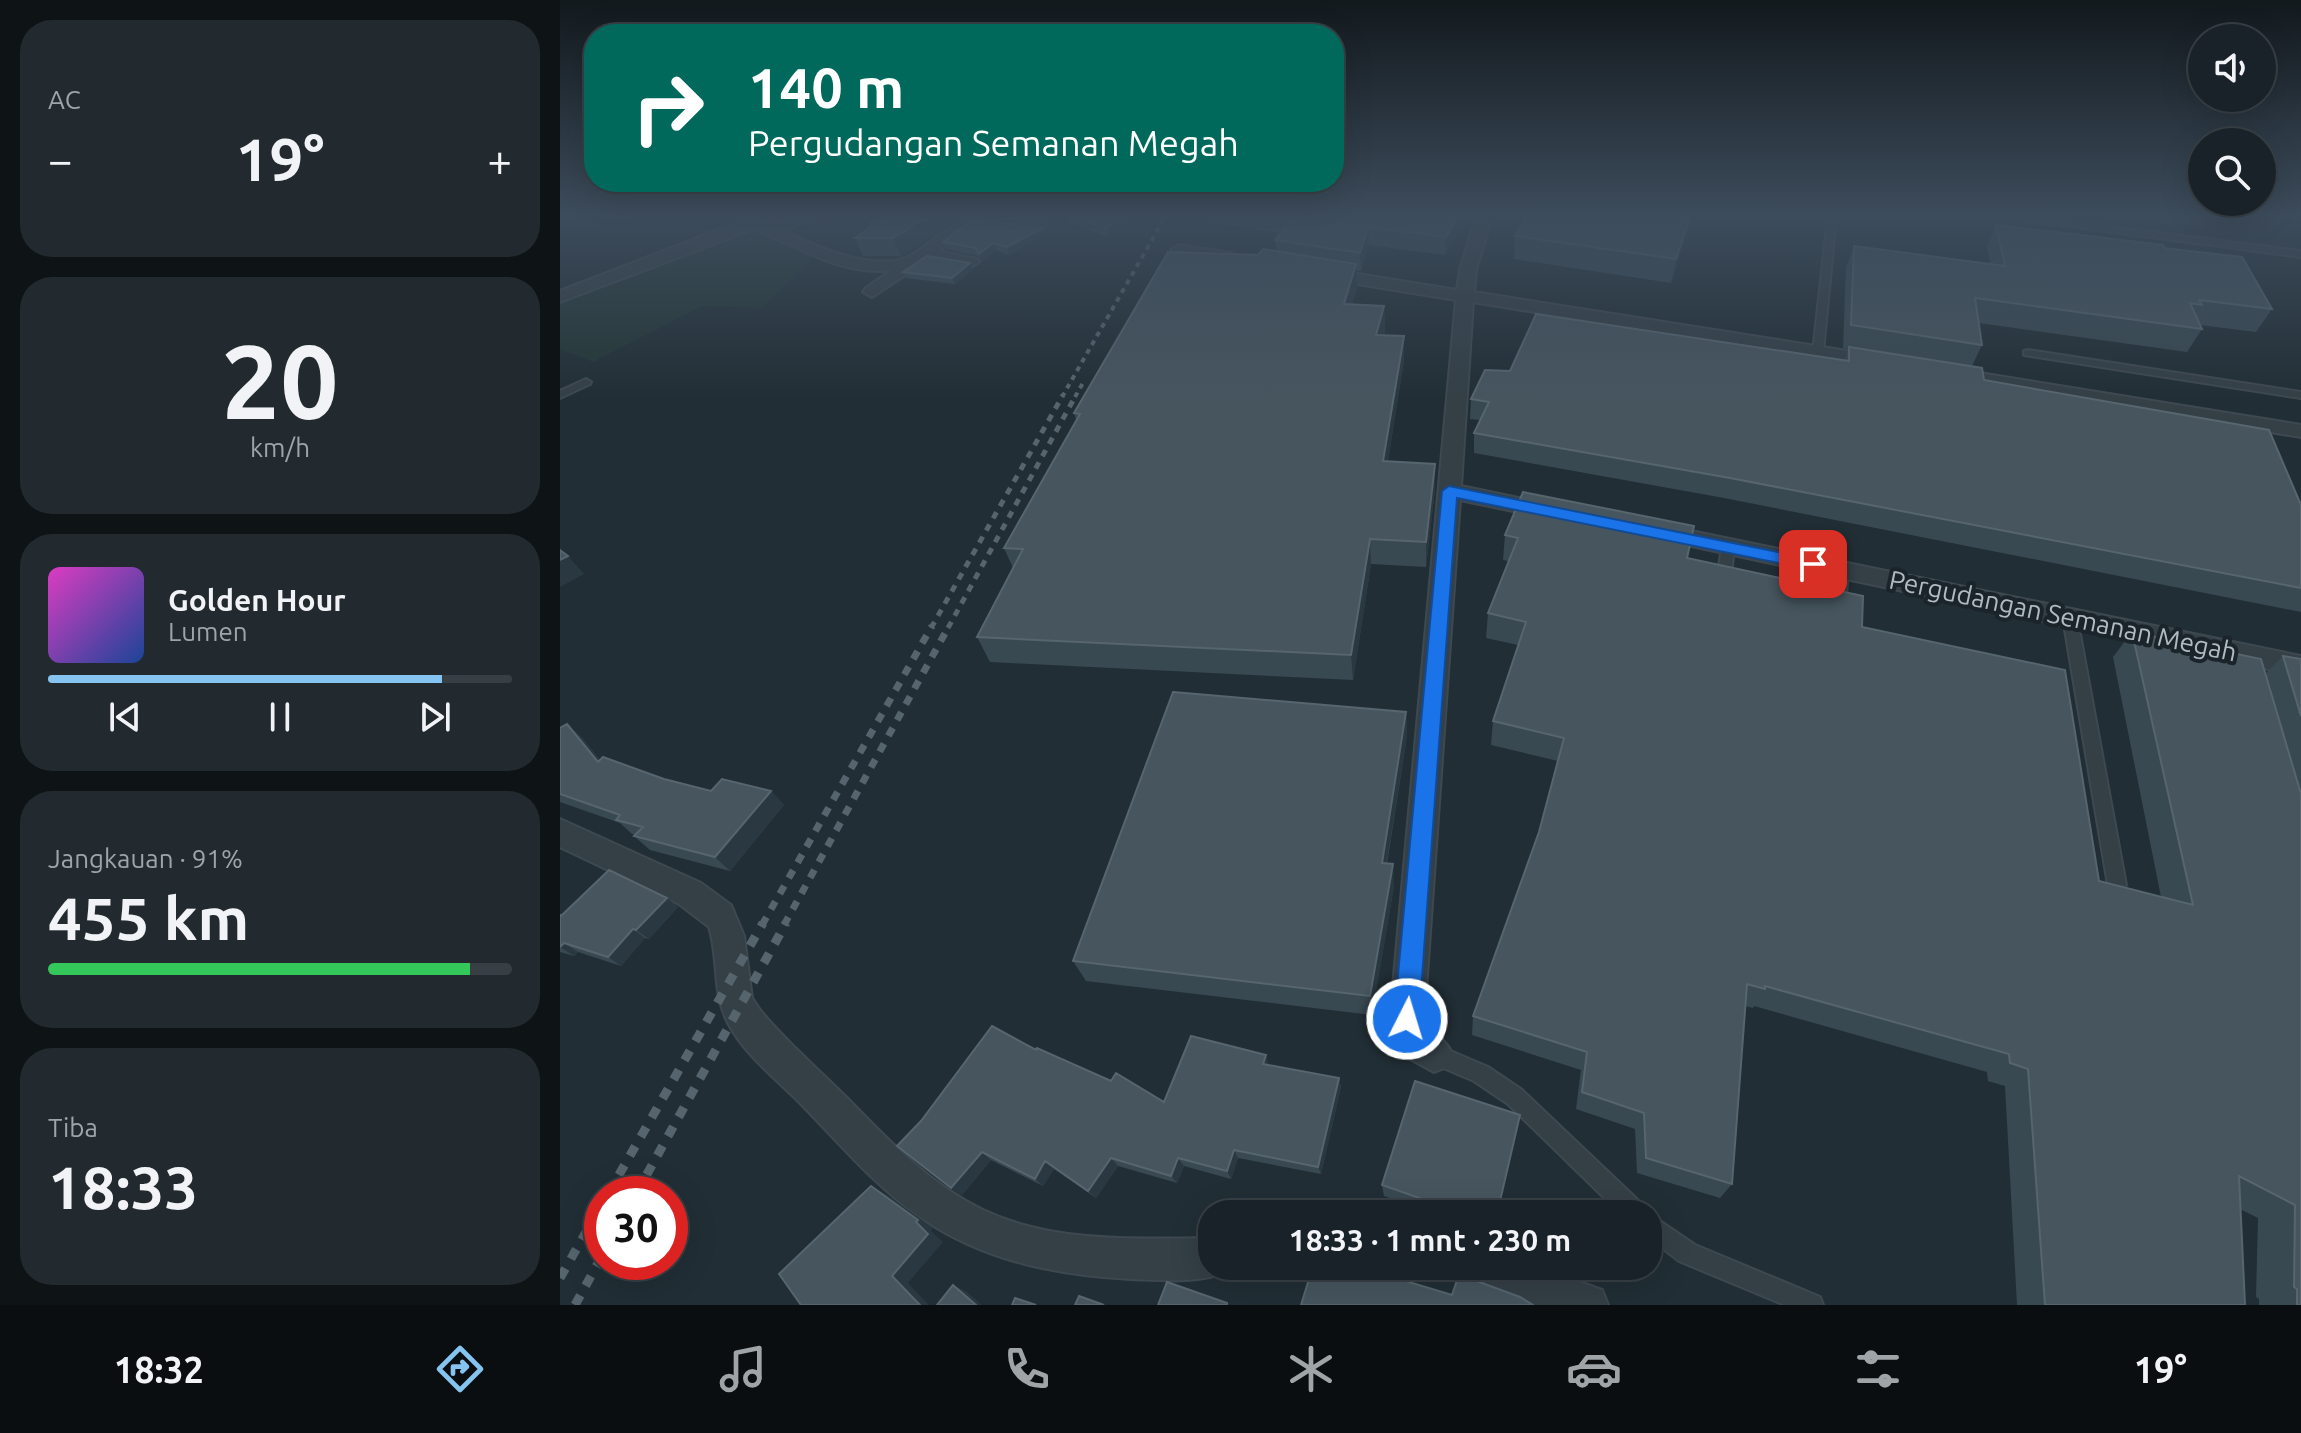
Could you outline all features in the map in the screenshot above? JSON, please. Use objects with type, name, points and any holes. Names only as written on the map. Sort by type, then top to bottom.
[{"type":"street","points":[[560,297],[609,278]]},
{"type":"street","points":[[872,292],[891,278]]},
{"type":"street","points":[[1354,278],[1896,365]]},
{"type":"street","points":[[1434,1054],[1416,1042],[1407,1019],[1467,278]]},
{"type":"street","points":[[1927,370],[2301,431]]},
{"type":"street","points":[[1449,491],[1573,516]]},
{"type":"street","name":"Pergudangan Semanan Megah","points":[[1635,528],[2070,618],[2242,663],[2301,666]]},
{"type":"street","points":[[560,832],[579,844],[687,893],[705,903],[721,918],[739,1009],[762,1037],[881,1159],[940,1207],[1008,1240],[1082,1254],[1198,1258]]},
{"type":"street","points":[[1516,1280],[1587,1305]]},
{"type":"lane","points":[[1818,352],[1826,278]]},
{"type":"lane","points":[[2028,353],[2301,395]]},
{"type":"lane","points":[[560,395],[586,382]]},
{"type":"lane","points":[[1728,547],[1722,585],[1737,588]]},
{"type":"lane","points":[[1824,605],[1839,608],[1842,570]]},
{"type":"lane","points":[[2070,618],[2117,885]]},
{"type":"lane","points":[[1434,1054],[1481,1074],[1515,1097],[1622,1200]]},
{"type":"lane","points":[[1662,1234],[1687,1253],[1812,1305]]},
{"type":"green space","points":[[625,278],[792,278],[763,308],[702,306],[593,362],[560,349],[560,303]]},
{"type":"building","points":[[1153,278],[1352,278],[1344,304],[1384,306],[1376,335],[1404,336],[1383,461],[1435,464],[1426,542],[1370,539],[1351,655],[977,637],[1023,549],[1004,548],[1080,414],[1074,413]]},
{"type":"building","points":[[1853,278],[2254,278],[2272,309],[2199,300],[2202,305],[2190,303],[2202,329],[1975,298],[1982,345],[1851,325]]},
{"type":"building","points":[[1536,314],[1849,361],[1849,347],[1982,368],[1984,380],[2269,430],[2301,505],[2301,588],[1730,478],[1474,433],[1489,402],[1471,399],[1485,370],[1510,371]]},
{"type":"building","points":[[1523,492],[1694,526],[1687,558],[1863,596],[1862,627],[2065,670],[2099,881],[2193,905],[2132,632],[2261,659],[2301,794],[2301,1305],[2297,1305],[2297,1289],[2294,1287],[2295,1205],[2239,1176],[2245,1305],[2045,1305],[2028,1069],[2010,1063],[2009,1054],[1765,986],[1765,989],[1747,984],[1732,1184],[1646,1158],[1644,1113],[1582,1092],[1587,1052],[1473,1016],[1539,832],[1564,738],[1493,721],[1526,622],[1488,613],[1518,538],[1505,535]]},
{"type":"building","points":[[2283,656],[2301,659],[2301,716]]},
{"type":"building","points":[[1173,692],[1406,712],[1382,863],[1393,864],[1370,996],[1073,961]]},
{"type":"building","points":[[567,724],[598,762],[603,757],[664,779],[711,791],[722,779],[771,791],[715,857],[634,836],[643,827],[616,820],[620,815],[560,794],[560,728]]},
{"type":"building","points":[[609,870],[667,898],[608,957],[564,943],[560,947],[560,915]]},
{"type":"building","points":[[992,1026],[1036,1050],[1111,1081],[1116,1073],[1164,1102],[1191,1036],[1266,1055],[1263,1064],[1339,1078],[1318,1167],[1234,1150],[1227,1171],[1178,1158],[1171,1176],[1111,1158],[1088,1191],[1045,1161],[1035,1179],[982,1152],[951,1188],[897,1146],[921,1121]]},
{"type":"building","points":[[1415,1081],[1520,1115],[1500,1200],[1425,1200],[1382,1185]]},
{"type":"building","points":[[871,1186],[918,1220],[916,1222],[928,1234],[892,1276],[920,1305],[801,1305],[779,1274]]},
{"type":"building","points":[[1309,1280],[1402,1280],[1452,1295],[1457,1280],[1474,1280],[1533,1305],[1301,1305]]},
{"type":"building","points":[[1167,1282],[1227,1303],[1227,1305],[1158,1305]]},
{"type":"building","points":[[953,1285],[976,1305],[937,1305]]},
{"type":"building","points":[[1079,1296],[1104,1305],[1075,1305]]},
{"type":"building","points":[[1015,1298],[1036,1305],[1012,1305]]},
{"type":"railway","points":[[1062,397],[1130,278]]},
{"type":"railway","points":[[1075,397],[1084,381]]},
{"type":"railway","points":[[931,628],[1063,395]]},
{"type":"railway","points":[[948,628],[1076,395]]},
{"type":"railway","points":[[762,925],[932,626]]},
{"type":"railway","points":[[784,925],[949,626]]},
{"type":"railway","points":[[618,1176],[763,923]]},
{"type":"railway","points":[[646,1176],[786,923]]},
{"type":"railway","points":[[560,1278],[584,1236]]},
{"type":"railway","points":[[575,1305],[589,1280]]},
{"type":"route","points":[[1407,1019],[1449,491],[1813,564]]}]
